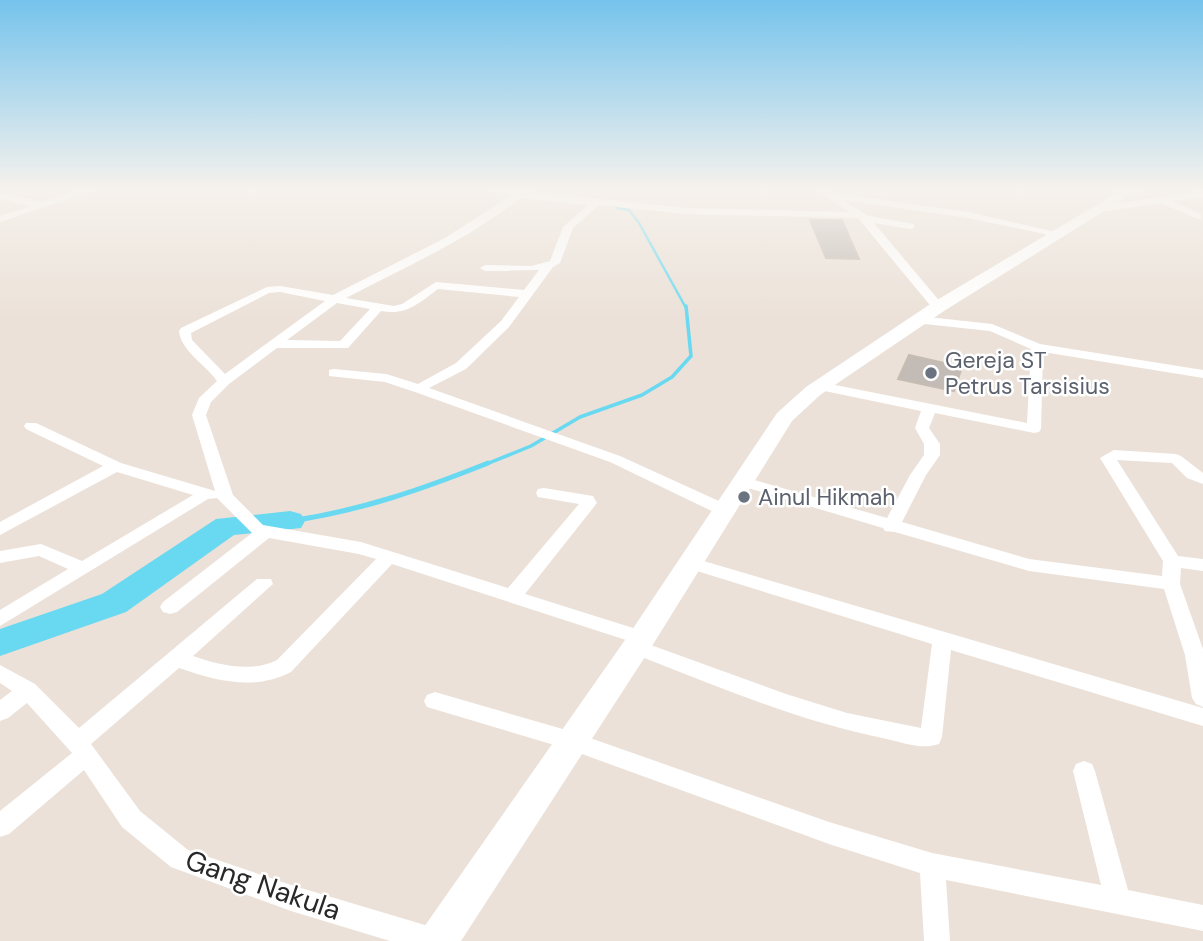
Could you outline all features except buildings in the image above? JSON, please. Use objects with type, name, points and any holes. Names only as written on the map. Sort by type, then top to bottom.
[{"type":"main road","points":[[436,941],[639,643],[726,511],[783,417],[820,386],[928,313],[1063,232]]},
{"type":"street","points":[[462,232],[336,298],[278,344],[225,381],[204,401],[199,415],[225,497],[250,524],[265,532],[361,548],[639,643],[801,708],[867,727],[922,737],[931,737],[942,639]]},
{"type":"street","points":[[485,268],[521,270],[548,265],[558,260],[567,232]]},
{"type":"street","points":[[872,232],[928,313],[999,330],[1037,347],[1203,374]]},
{"type":"street","points":[[1049,232],[1059,234]]},
{"type":"street","points":[[225,381],[186,341],[184,337],[188,328],[267,290],[280,289],[401,309],[436,285],[525,294],[530,292],[548,265]]},
{"type":"street","points":[[484,290],[500,268]]},
{"type":"street","points":[[413,386],[466,361],[505,324],[525,294]]},
{"type":"street","points":[[278,344],[343,345],[378,307]]},
{"type":"street","points":[[820,386],[1034,429],[1037,347]]},
{"type":"street","points":[[334,373],[365,375],[413,386],[426,393],[615,459],[726,511]]},
{"type":"street","points":[[891,527],[918,475],[932,455],[932,444],[922,428],[929,409]]},
{"type":"street","points":[[31,426],[115,466],[204,495],[225,497]]},
{"type":"street","points":[[1203,479],[1193,475],[1176,459],[1114,455],[1108,458],[1172,561],[1171,584],[1199,657],[1203,698]]},
{"type":"street","points":[[0,529],[115,466]]},
{"type":"street","points":[[744,482],[891,527],[1029,565],[1171,584]]},
{"type":"street","points":[[511,598],[589,503],[587,500],[544,493]]},
{"type":"street","points":[[0,619],[204,495]]},
{"type":"street","points":[[170,607],[265,532]]},
{"type":"street","points":[[0,557],[41,550],[83,569]]},
{"type":"street","points":[[176,658],[204,669],[260,675],[279,670],[389,557]]},
{"type":"street","points":[[1172,561],[1203,565]]},
{"type":"street","points":[[690,563],[799,598],[1203,717]]},
{"type":"street","points":[[0,826],[176,658],[264,584]]},
{"type":"street","name":"Gang Nakula","points":[[0,673],[28,690],[72,735],[131,819],[180,859],[291,898],[436,941]]},
{"type":"street","points":[[0,712],[28,690]]},
{"type":"street","points":[[435,701],[573,741],[829,833],[932,864],[1203,918]]},
{"type":"street","points":[[1084,771],[1117,899]]},
{"type":"street","points":[[932,864],[937,941]]},
{"type":"waterway","points":[[644,232],[686,308]]},
{"type":"waterway","points":[[484,465],[531,446],[580,417],[642,395],[672,377],[691,356],[686,306]]},
{"type":"waterway","points":[[290,521],[391,498],[488,463]]},
{"type":"waterway","points":[[0,643],[114,603],[227,526],[290,521]]},
{"type":"place","name":"Gereja ST Petrus Tarsisius","points":[[931,373]]},
{"type":"place","name":"Ainul Hikmah","points":[[744,497]]}]
